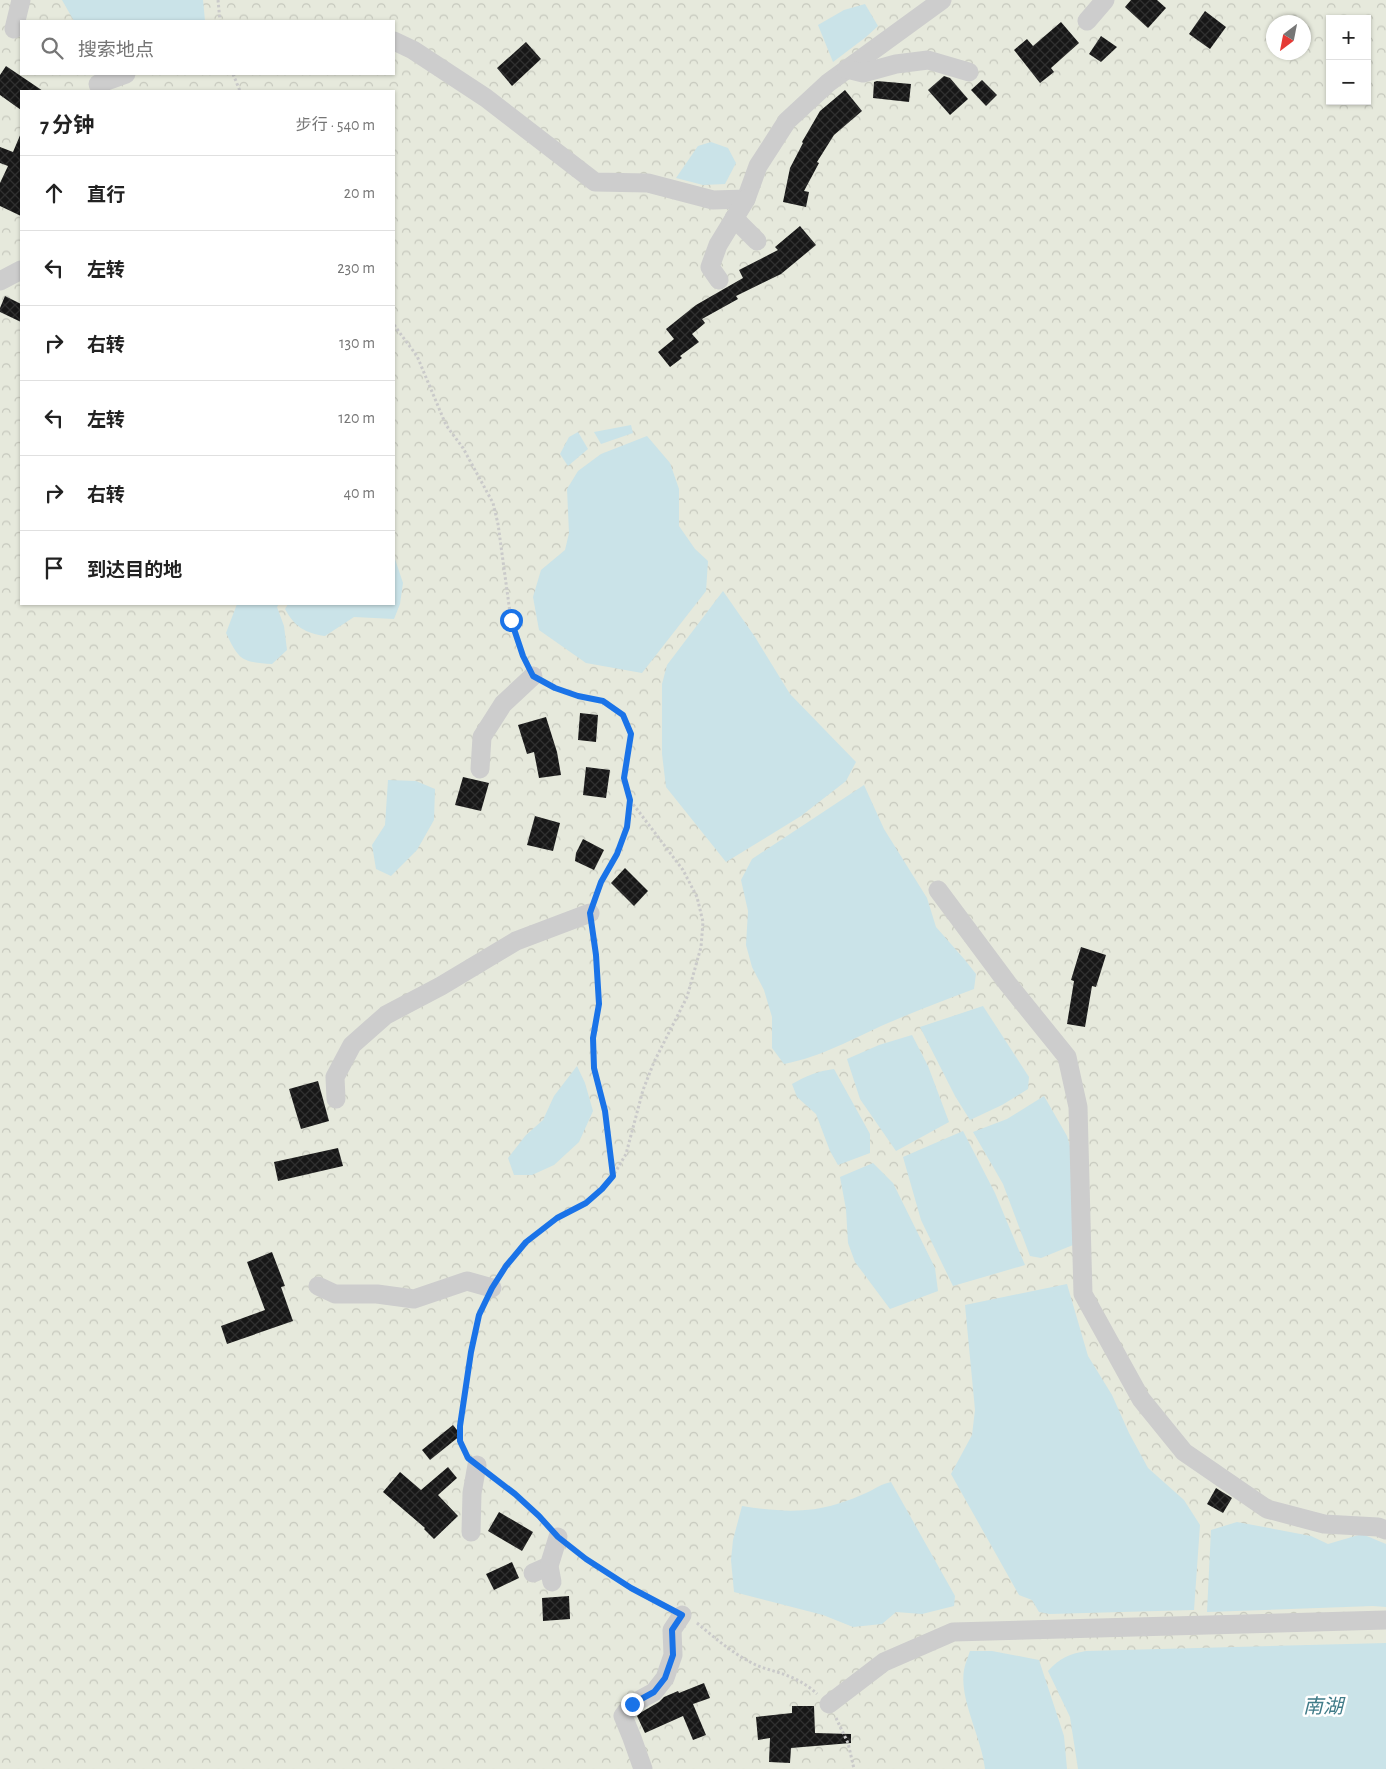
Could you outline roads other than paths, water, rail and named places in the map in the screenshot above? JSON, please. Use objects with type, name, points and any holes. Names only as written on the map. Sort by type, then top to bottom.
[{"type":"street","points":[[12,29],[21,0]]},
{"type":"street","points":[[719,280],[710,267],[718,245],[746,199],[758,166],[787,121],[828,83],[942,0]]},
{"type":"street","points":[[1087,21],[1106,0]]},
{"type":"street","points":[[395,41],[413,50],[486,98],[595,182],[648,183],[713,200],[746,199]]},
{"type":"street","points":[[848,69],[863,72],[896,64],[928,60],[969,72]]},
{"type":"street","points":[[95,83],[123,75]]},
{"type":"street","points":[[734,218],[757,241]]},
{"type":"street","points":[[0,281],[20,271]]},
{"type":"street","points":[[480,769],[482,736],[503,704],[533,676]]},
{"type":"street","points":[[938,890],[1008,984],[1067,1057],[1078,1107],[1083,1294],[1141,1399],[1184,1452],[1267,1509],[1324,1524],[1378,1527],[1386,1530]]},
{"type":"street","points":[[336,1099],[335,1077],[352,1045],[386,1015],[441,986],[516,941],[590,913]]},
{"type":"street","points":[[318,1286],[335,1294],[377,1294],[414,1299],[466,1282],[492,1288]]},
{"type":"street","points":[[471,1532],[472,1493],[477,1465]]},
{"type":"street","points":[[544,1574],[558,1537]]},
{"type":"street","points":[[643,1769],[623,1716],[632,1704],[654,1692],[665,1678],[673,1655],[672,1630],[682,1615]]},
{"type":"street","points":[[829,1704],[884,1662],[953,1632],[1386,1620]]},
{"type":"water","points":[[62,0],[203,0],[205,20],[73,20]]},
{"type":"water","points":[[865,4],[878,26],[833,62],[818,25],[844,10]]},
{"type":"water","points":[[711,142],[728,148],[736,163],[725,184],[703,185],[676,178],[698,146]]},
{"type":"water","points":[[631,425],[633,433],[601,444],[594,432]]},
{"type":"water","points":[[578,432],[588,449],[568,466],[560,454],[569,437]]},
{"type":"water","points":[[647,436],[670,463],[679,489],[679,526],[695,549],[708,561],[706,591],[642,673],[586,663],[539,630],[533,597],[541,570],[565,550],[569,533],[567,489],[578,471],[601,454]]},
{"type":"water","points":[[395,559],[403,583],[400,604],[394,619],[354,617],[325,636],[301,628],[285,609],[287,605],[395,605]]},
{"type":"water","points":[[723,591],[755,637],[790,694],[856,762],[846,781],[801,816],[726,862],[666,787],[662,754],[662,684],[667,665]]},
{"type":"water","points":[[237,605],[278,605],[277,607],[284,626],[287,650],[272,664],[254,662],[242,658],[238,654],[226,633]]},
{"type":"water","points":[[388,780],[416,781],[435,789],[434,820],[417,850],[391,876],[376,869],[372,845],[385,825]]},
{"type":"water","points":[[864,785],[884,829],[927,898],[936,927],[976,974],[974,989],[824,1052],[784,1064],[772,1048],[772,1017],[764,990],[752,967],[746,945],[748,911],[741,880],[752,859]]},
{"type":"water","points":[[983,1006],[1029,1077],[1028,1089],[1002,1105],[970,1120],[955,1096],[920,1027]]},
{"type":"water","points":[[912,1035],[928,1066],[949,1122],[896,1151],[860,1099],[847,1059],[879,1045]]},
{"type":"water","points":[[577,1066],[585,1083],[593,1111],[579,1142],[554,1165],[532,1175],[514,1175],[508,1158],[526,1135],[543,1120],[554,1096]]},
{"type":"water","points":[[834,1069],[870,1134],[870,1153],[838,1165],[830,1151],[816,1114],[797,1097],[792,1084],[812,1074]]},
{"type":"water","points":[[1044,1096],[1067,1136],[1076,1166],[1073,1245],[1041,1258],[1030,1256],[1003,1184],[973,1132],[1007,1119]]},
{"type":"water","points":[[963,1131],[995,1193],[1025,1265],[953,1286],[921,1220],[903,1157]]},
{"type":"water","points":[[873,1163],[893,1183],[935,1268],[938,1291],[890,1309],[855,1262],[848,1243],[846,1209],[840,1177]]},
{"type":"water","points":[[1067,1284],[1088,1356],[1112,1395],[1129,1433],[1148,1468],[1184,1500],[1200,1525],[1194,1610],[1050,1614],[1039,1612],[1032,1600],[1019,1595],[951,1474],[972,1435],[975,1410],[965,1305]]},
{"type":"water","points":[[891,1482],[955,1596],[954,1606],[922,1614],[896,1612],[882,1624],[853,1627],[823,1615],[734,1592],[731,1560],[733,1540],[742,1506],[778,1510],[813,1509],[844,1502]]},
{"type":"water","points":[[1237,1522],[1311,1536],[1328,1544],[1362,1534],[1386,1544],[1386,1607],[1207,1612],[1211,1530]]},
{"type":"water","name":"南湖","points":[[1386,1643],[1386,1769],[1078,1769],[1070,1717],[1048,1671],[1065,1657],[1086,1651]]},
{"type":"water","points":[[970,1651],[992,1651],[1039,1660],[1064,1736],[1067,1769],[985,1769],[963,1682],[964,1670]]}]
